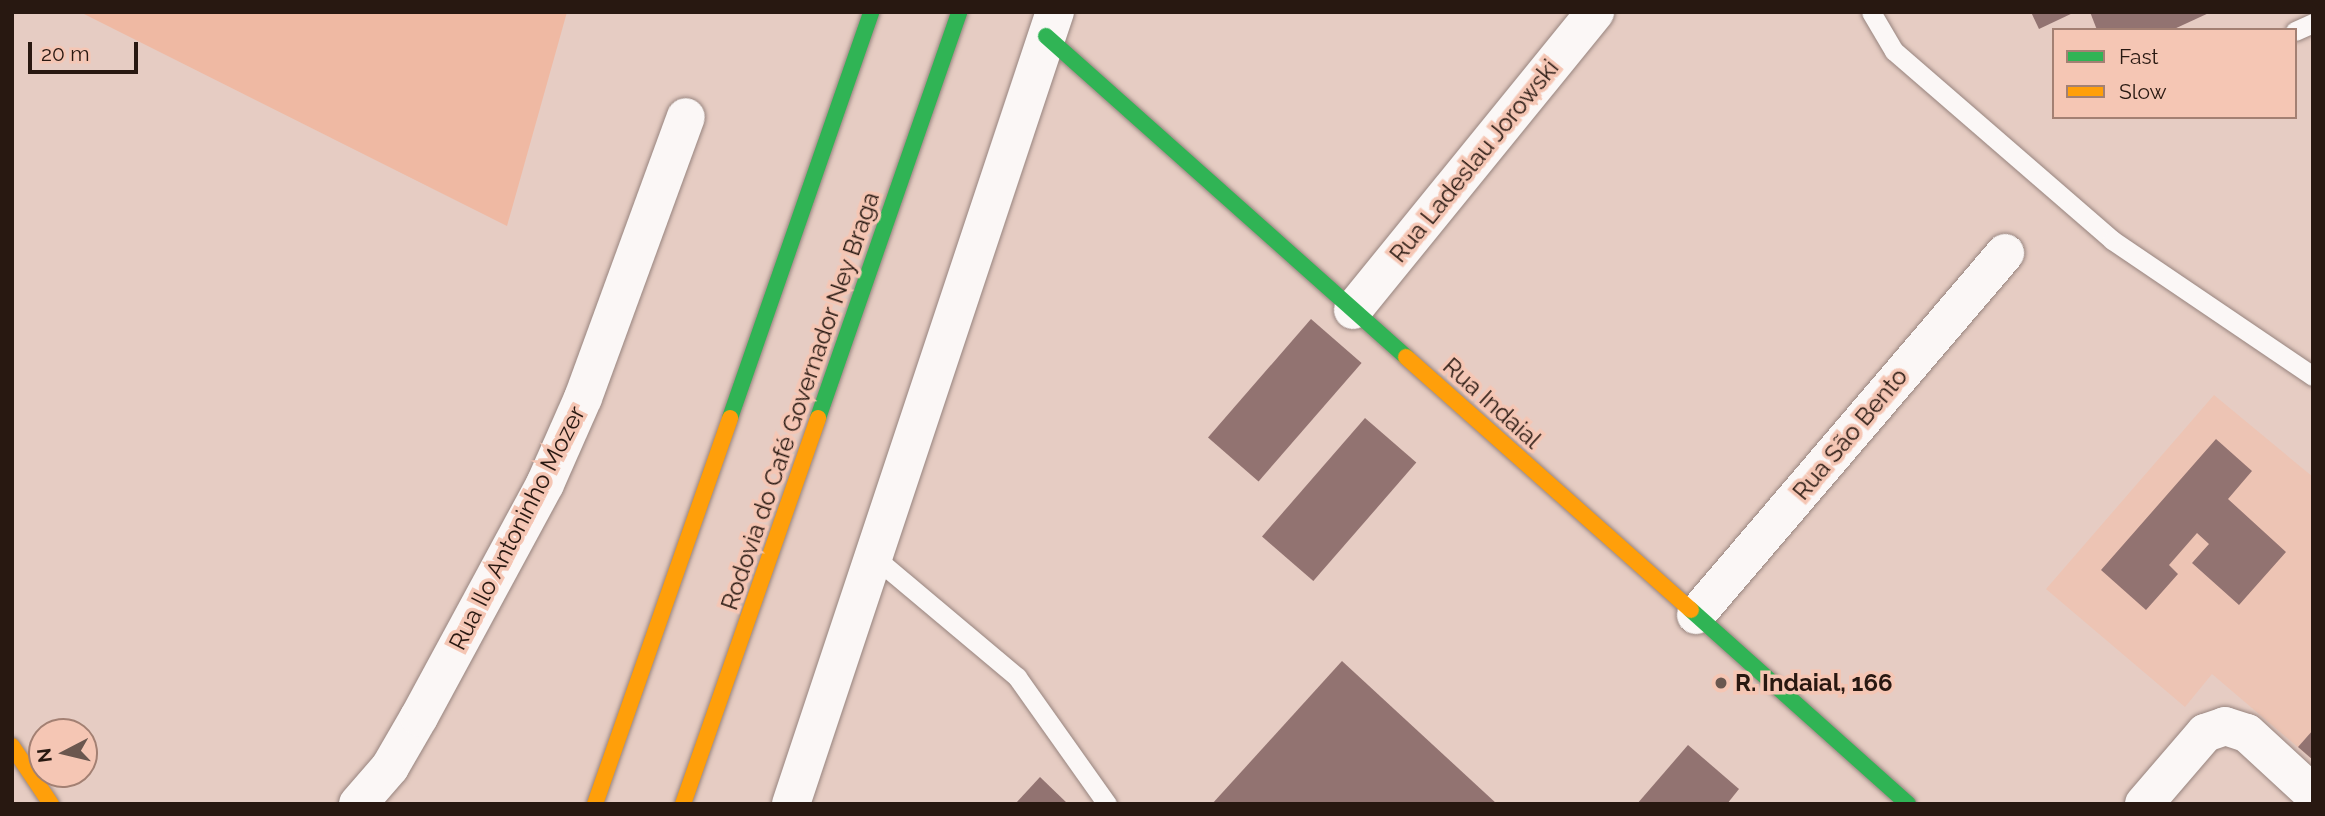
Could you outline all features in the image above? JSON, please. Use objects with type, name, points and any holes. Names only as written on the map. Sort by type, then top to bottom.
[{"type":"main road","points":[[595,804],[871,12]]},
{"type":"main road","name":"Rodovia do Café Governador Ney Braga","points":[[683,804],[959,12]]},
{"type":"main road","name":"Rua Indaial","points":[[1050,24],[1353,310],[1908,804]]},
{"type":"main road","points":[[12,747],[51,804]]},
{"type":"street","name":"Rua Ladeslau Jorowski","points":[[1353,310],[1595,12]]},
{"type":"street","points":[[791,804],[1050,24]]},
{"type":"street","name":"Rua Ilo Antoninho Mozer","points":[[358,804],[390,767],[545,484],[583,398],[686,117]]},
{"type":"street","name":"Rua São Bento","points":[[1696,615],[2005,253]]},
{"type":"street","points":[[2144,804],[2205,733],[2225,726],[2246,733],[2313,794]]},
{"type":"lane","points":[[1871,12],[1894,51],[2112,240],[2313,376]]},
{"type":"lane","points":[[2297,30],[2313,23]]},
{"type":"lane","points":[[873,556],[1017,677],[1107,804]]},
{"type":"shaded area","points":[[80,12],[567,12],[507,226]]},
{"type":"shaded area","points":[[2214,395],[2313,477],[2313,760],[2212,674],[2185,707],[2046,589]]},
{"type":"building","points":[[2031,12],[2075,12],[2039,29]]},
{"type":"building","points":[[2090,12],[2211,12],[2176,28],[2096,28]]},
{"type":"building","points":[[1311,319],[1362,363],[1259,481],[1208,437]]},
{"type":"building","points":[[1365,418],[1416,463],[1313,581],[1262,536]]},
{"type":"building","points":[[2216,439],[2252,471],[2228,499],[2286,552],[2239,605],[2192,563],[2209,544],[2197,533],[2169,565],[2178,574],[2146,610],[2101,570]]},
{"type":"building","points":[[1342,661],[1497,804],[1212,804]]},
{"type":"building","points":[[2313,730],[2313,760],[2298,747]]},
{"type":"building","points":[[1688,745],[1739,789],[1727,804],[1637,804]]},
{"type":"building","points":[[1040,777],[1068,804],[1015,804]]},
{"type":"traffic: fast","points":[[730,418],[871,12]]},
{"type":"traffic: fast","points":[[818,418],[959,12]]},
{"type":"traffic: fast","points":[[1046,36],[1406,357]]},
{"type":"traffic: fast","points":[[1691,610],[1908,804]]},
{"type":"traffic: slow","points":[[1406,357],[1691,610]]},
{"type":"traffic: slow","points":[[595,804],[730,418]]},
{"type":"traffic: slow","points":[[683,804],[818,418]]},
{"type":"traffic: slow","points":[[12,746],[51,804]]},
{"type":"place","name":"R. Indaial, 166","points":[[1721,683]]}]
